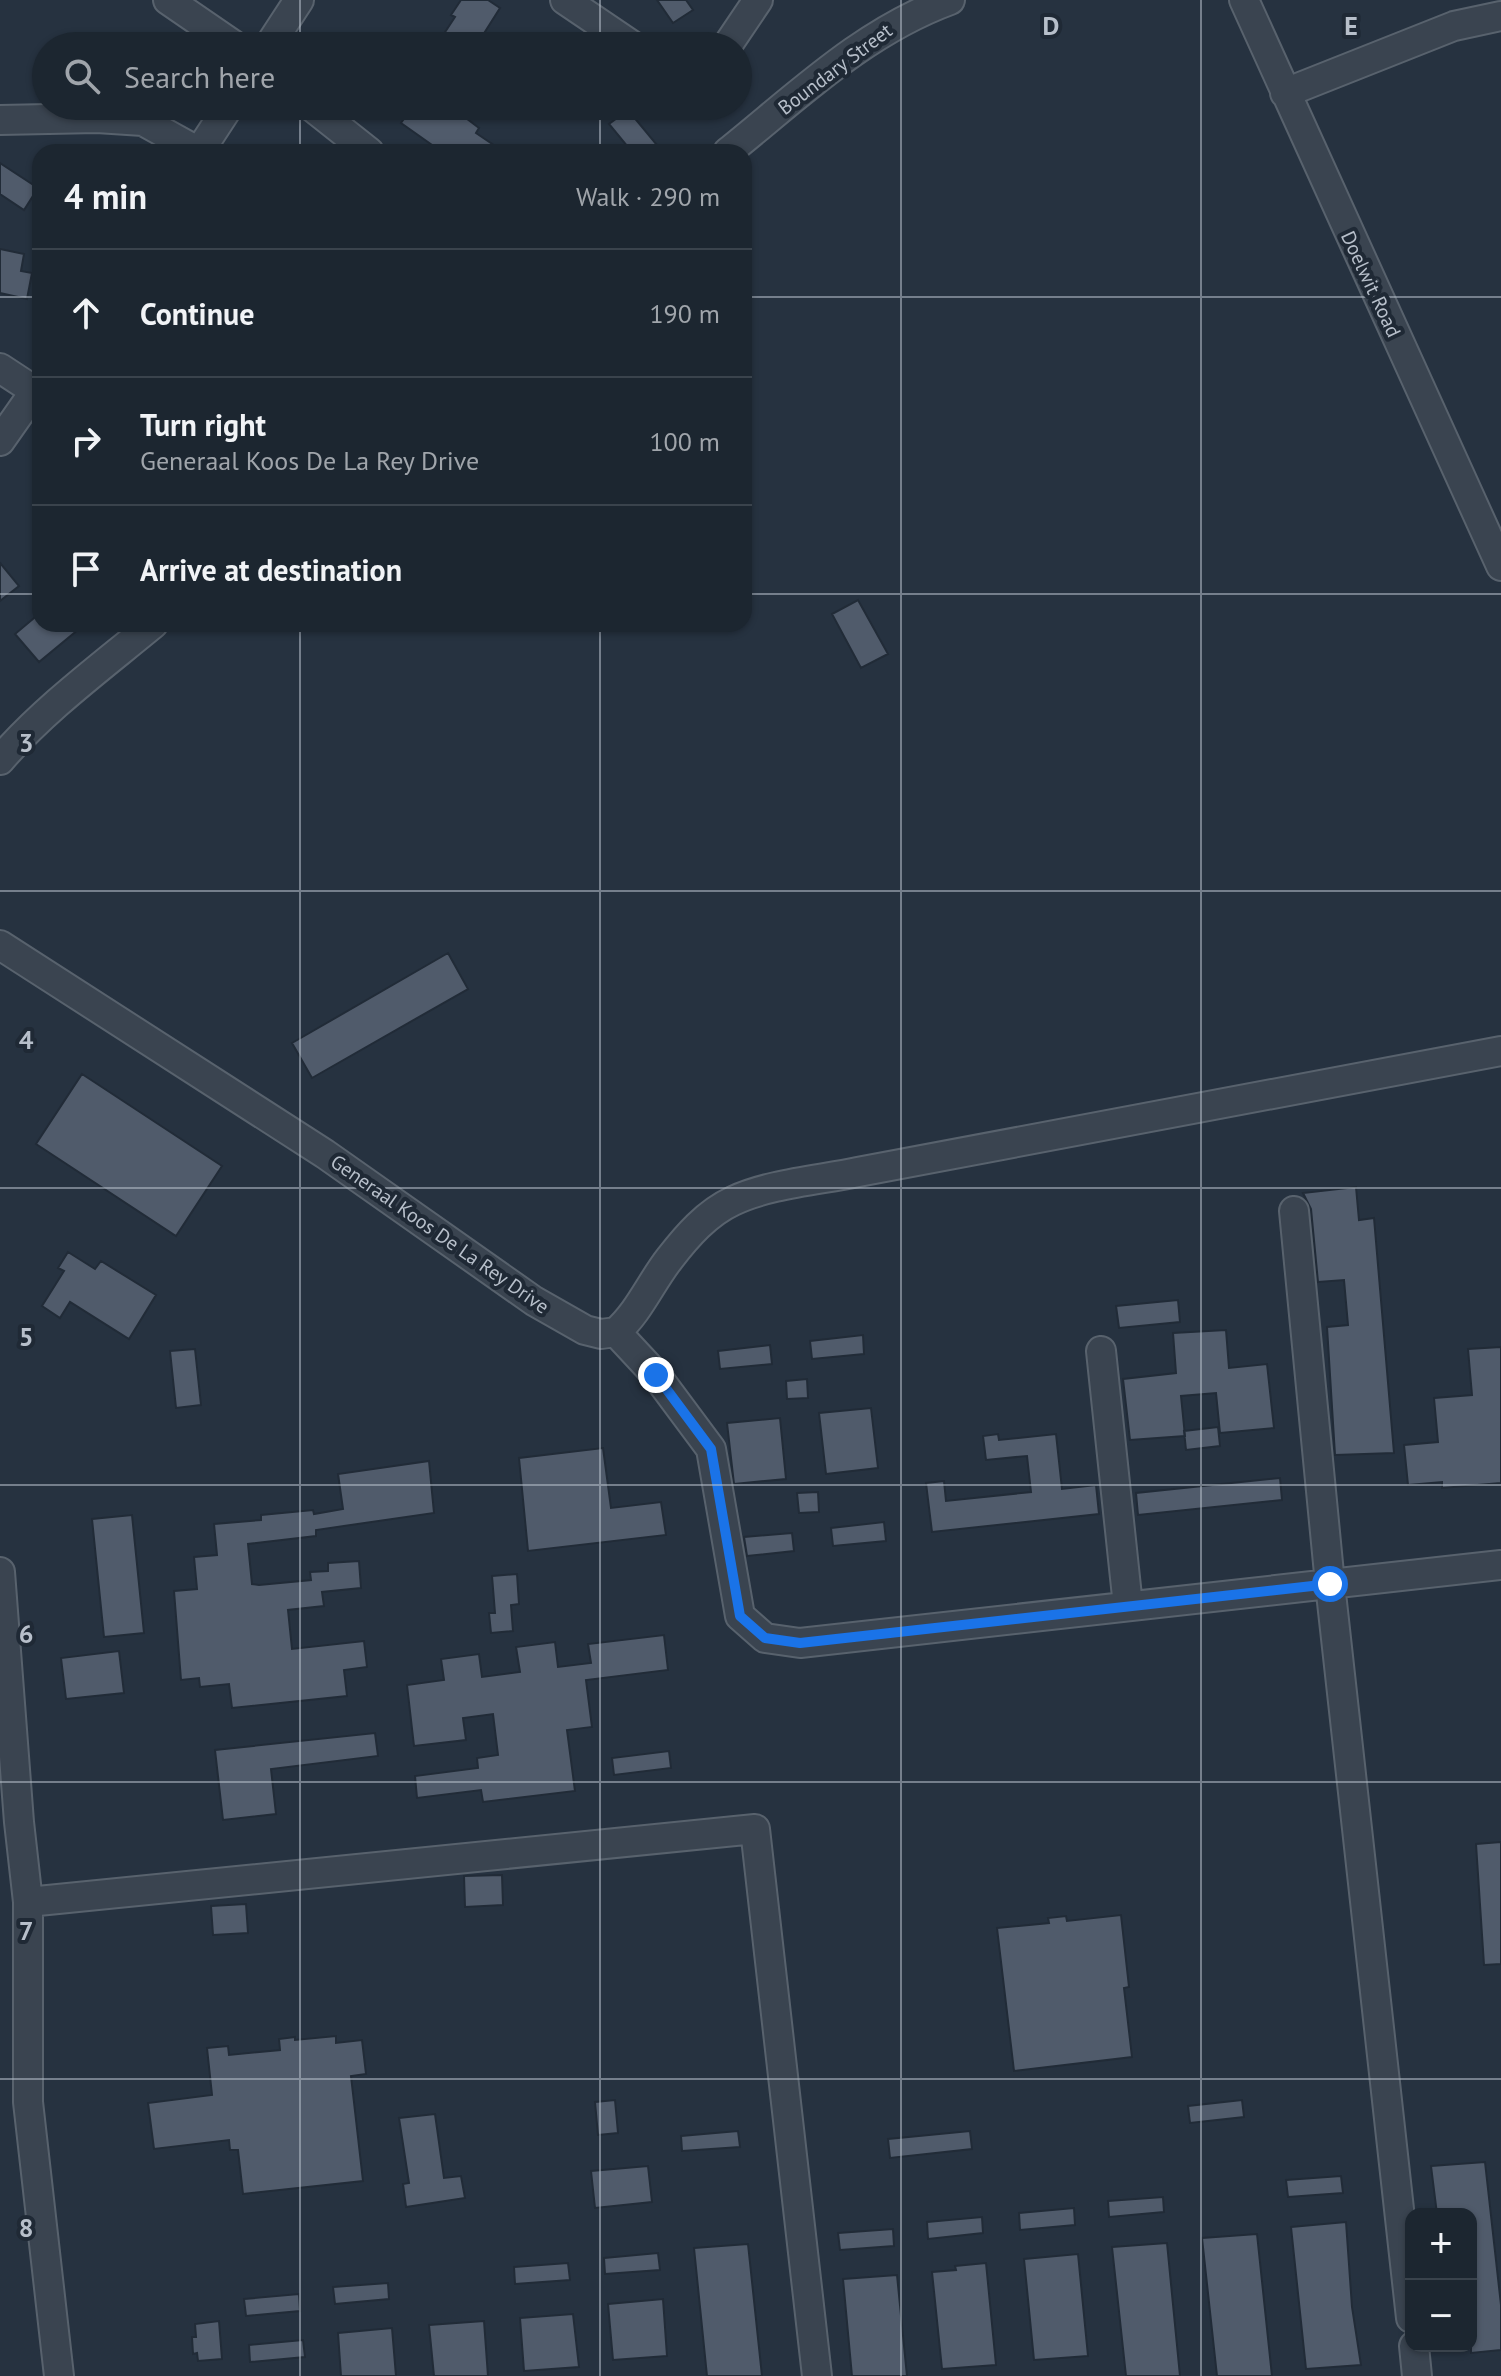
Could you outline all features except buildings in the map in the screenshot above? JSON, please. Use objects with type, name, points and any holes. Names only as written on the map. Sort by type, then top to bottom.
[{"type":"street","points":[[168,0],[215,32]]},
{"type":"street","points":[[278,32],[299,0]]},
{"type":"street","points":[[565,0],[612,32]]},
{"type":"street","points":[[736,32],[758,0]]},
{"type":"street","name":"Boundary Street","points":[[738,144],[875,35],[903,19],[950,0]]},
{"type":"street","name":"Doelwit Road","points":[[1244,0],[1501,566]]},
{"type":"street","points":[[1285,93],[1454,26],[1501,16]]},
{"type":"street","points":[[0,120],[32,119]]},
{"type":"street","points":[[132,120],[143,121],[185,144]]},
{"type":"street","points":[[204,144],[220,120]]},
{"type":"street","points":[[329,120],[359,144]]},
{"type":"street","points":[[0,368],[32,385]]},
{"type":"street","points":[[0,441],[32,395]]},
{"type":"street","points":[[0,760],[17,740],[143,632]]},
{"type":"street","name":"Generaal Koos De La Rey Drive","points":[[0,945],[325,1154],[534,1301],[585,1330],[601,1334],[616,1332]]},
{"type":"street","points":[[1501,1051],[764,1191],[733,1201],[703,1221],[669,1259],[627,1322],[616,1332],[656,1375],[711,1449],[740,1616],[765,1638],[800,1643],[1501,1565]]},
{"type":"street","points":[[1294,1211],[1330,1584],[1407,2280]]},
{"type":"street","points":[[1101,1351],[1128,1606]]},
{"type":"street","points":[[0,1572],[28,1902],[28,2102],[59,2376]]},
{"type":"street","points":[[28,1902],[755,1829],[817,2376]]},
{"type":"street","points":[[1415,2352],[1417,2376]]},
{"type":"route","points":[[656,1375],[711,1449],[740,1616],[765,1638],[800,1643],[1330,1584]]}]
